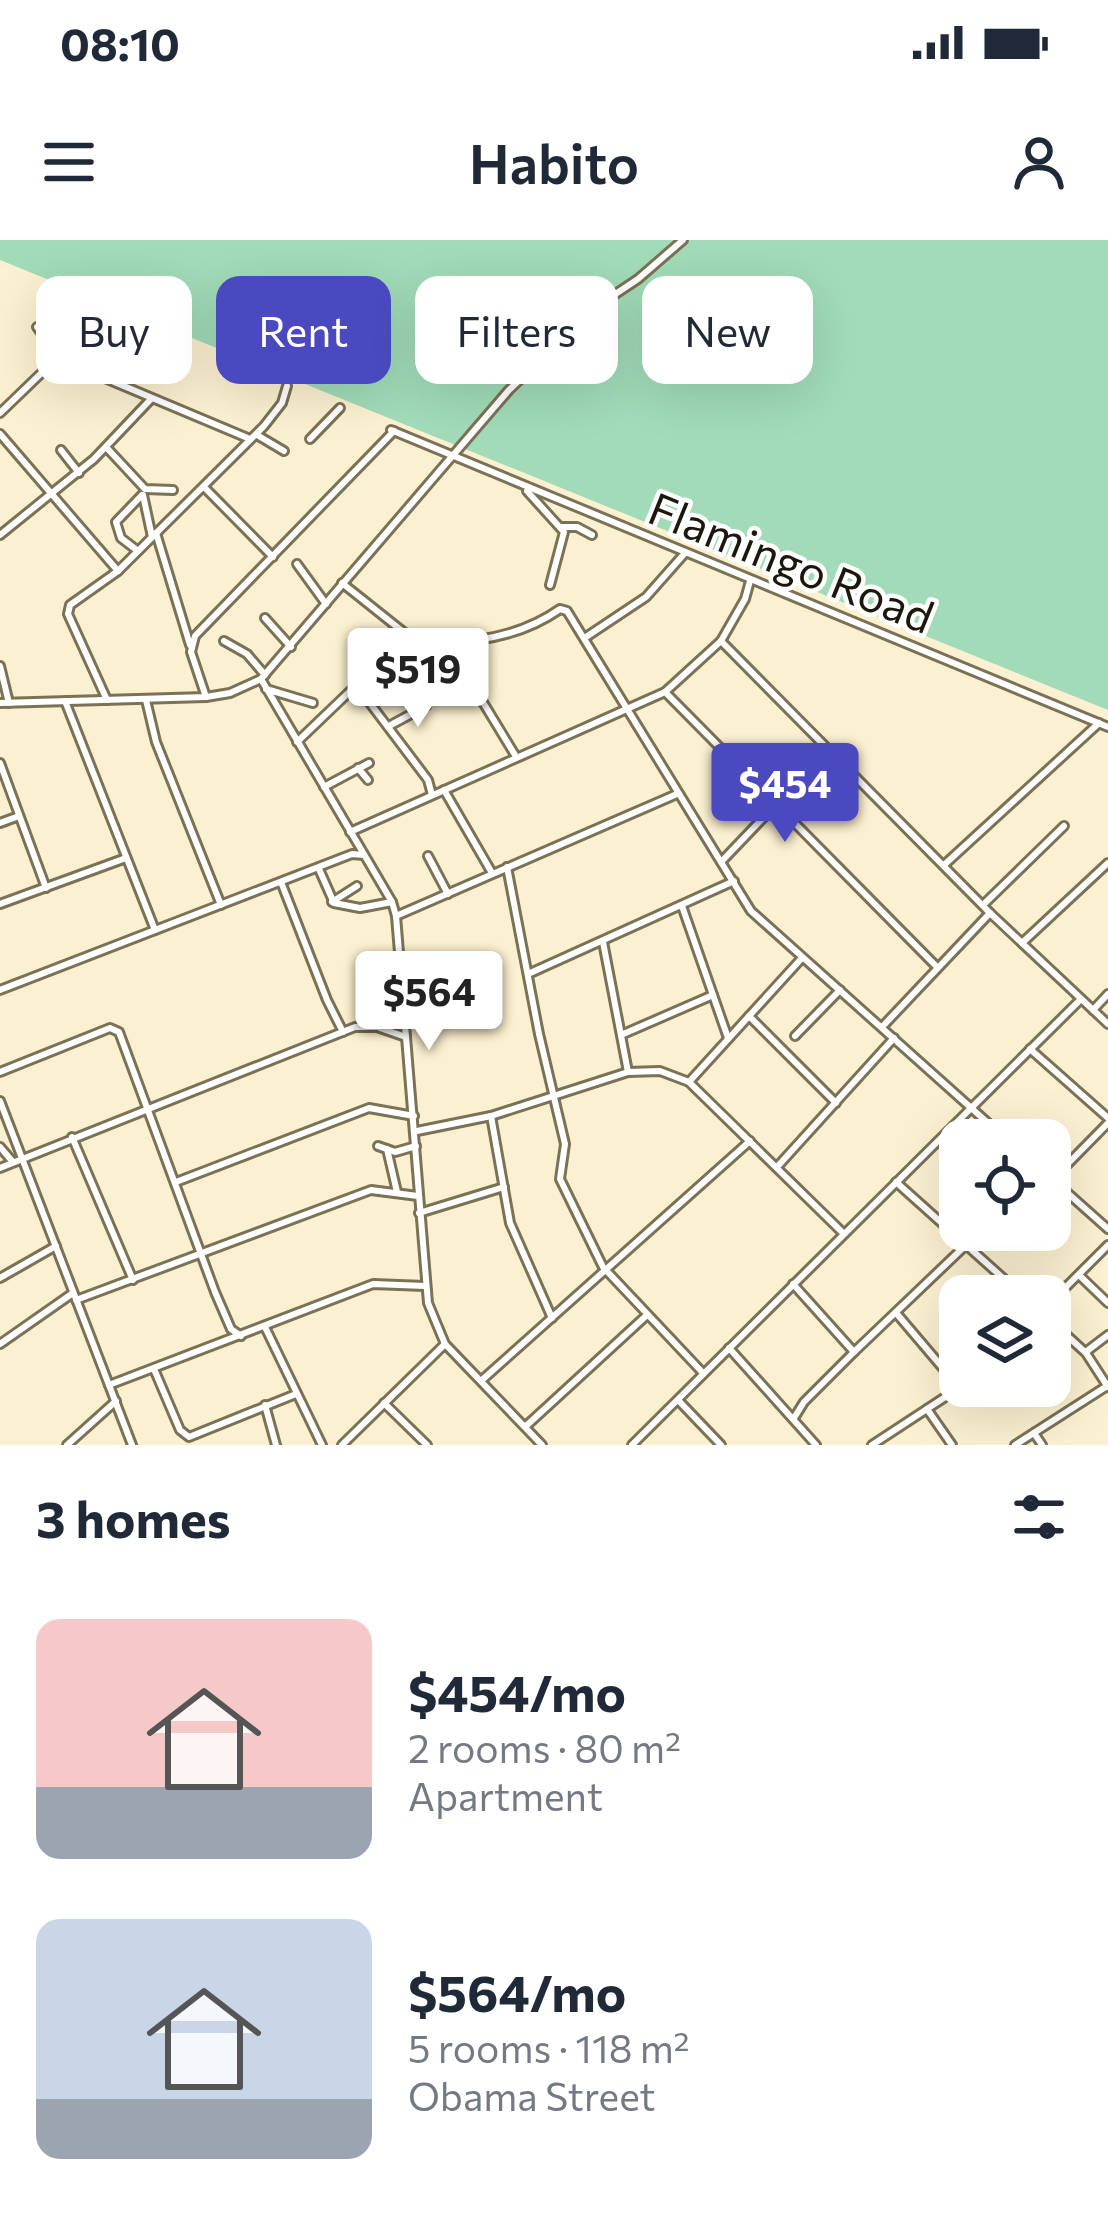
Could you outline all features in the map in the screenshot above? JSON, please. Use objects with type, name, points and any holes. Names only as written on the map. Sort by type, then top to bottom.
[{"type":"street","points":[[0,666],[4,703],[206,697],[230,693],[263,677],[509,390],[570,331],[682,240]]},
{"type":"street","points":[[0,413],[36,378]]},
{"type":"street","points":[[119,384],[252,438],[264,436],[284,451]]},
{"type":"street","points":[[107,701],[68,609],[118,571],[252,438],[278,410],[287,386]]},
{"type":"street","points":[[0,535],[53,496],[151,399]]},
{"type":"street","points":[[310,440],[340,408]]},
{"type":"street","name":"Flamingo Road","points":[[273,557],[393,430],[1103,725]]},
{"type":"street","points":[[0,434],[118,571]]},
{"type":"street","points":[[106,447],[144,492],[206,697]]},
{"type":"street","points":[[61,450],[79,472]]},
{"type":"street","points":[[191,648],[195,636],[273,557],[203,487]]},
{"type":"street","points":[[525,488],[566,537],[550,585]]},
{"type":"street","points":[[139,551],[121,538],[116,522],[144,492],[173,490]]},
{"type":"street","points":[[561,527],[577,527],[592,535]]},
{"type":"street","points":[[586,638],[646,597],[685,553]]},
{"type":"street","points":[[297,564],[326,604]]},
{"type":"street","points":[[350,832],[665,692],[721,641],[745,599],[750,580]]},
{"type":"street","points":[[342,584],[412,640],[447,643],[520,631],[560,610],[567,611],[751,911],[985,1119]]},
{"type":"street","points":[[265,617],[291,647]]},
{"type":"street","points":[[296,742],[412,640]]},
{"type":"street","points":[[224,641],[247,654],[263,677],[296,742],[392,902],[416,1132],[425,1286],[433,1320],[445,1344],[542,1445]]},
{"type":"street","points":[[721,641],[990,913],[1108,1024]]},
{"type":"street","points":[[447,643],[515,755]]},
{"type":"street","points":[[357,686],[493,873]]},
{"type":"street","points":[[266,689],[313,703]]},
{"type":"street","points":[[665,692],[937,967]]},
{"type":"street","points":[[146,700],[156,742],[221,905]]},
{"type":"street","points":[[65,701],[155,929]]},
{"type":"street","points":[[389,726],[426,706]]},
{"type":"street","points":[[944,866],[1103,725]]},
{"type":"street","points":[[722,861],[828,751]]},
{"type":"street","points":[[0,763],[46,888]]},
{"type":"street","points":[[324,787],[368,763]]},
{"type":"street","points":[[358,768],[368,780]]},
{"type":"street","points":[[396,916],[677,794]]},
{"type":"street","points":[[0,823],[21,816]]},
{"type":"street","points":[[983,905],[1064,826]]},
{"type":"street","points":[[352,854],[357,844]]},
{"type":"street","points":[[0,990],[352,854],[364,855]]},
{"type":"street","points":[[428,856],[448,894]]},
{"type":"street","points":[[0,904],[126,858]]},
{"type":"street","points":[[1022,943],[1108,863]]},
{"type":"street","points":[[507,867],[565,1144],[560,1179],[605,1271],[703,1373]]},
{"type":"street","points":[[319,869],[332,902]]},
{"type":"street","points":[[528,974],[734,881]]},
{"type":"street","points":[[281,882],[344,1032]]},
{"type":"street","points":[[332,902],[357,886]]},
{"type":"street","points":[[332,902],[360,908],[392,902]]},
{"type":"street","points":[[682,906],[728,1038]]},
{"type":"street","points":[[881,1027],[990,913]]},
{"type":"street","points":[[603,942],[628,1072]]},
{"type":"street","points":[[689,1082],[801,959]]},
{"type":"street","points":[[795,1036],[840,990]]},
{"type":"street","points":[[1093,1010],[1108,994]]},
{"type":"street","points":[[621,1035],[713,995]]},
{"type":"street","points":[[632,1445],[1080,1000]]},
{"type":"street","points":[[749,1016],[836,1103]]},
{"type":"street","points":[[0,1168],[365,1025],[406,1037]]},
{"type":"street","points":[[0,1072],[115,1028],[200,1254],[231,1329],[241,1336]]},
{"type":"street","points":[[777,1167],[894,1038]]},
{"type":"street","points":[[1030,1049],[1108,1120],[1071,1158]]},
{"type":"street","points":[[416,1132],[491,1117],[628,1072],[659,1071],[689,1082],[844,1234]]},
{"type":"street","points":[[0,1101],[132,1445]]},
{"type":"street","points":[[176,1182],[369,1108],[414,1116]]},
{"type":"street","points":[[491,1117],[510,1223],[552,1318]]},
{"type":"street","points":[[72,1137],[133,1280]]},
{"type":"street","points":[[482,1380],[750,1141]]},
{"type":"street","points":[[397,1192],[382,1147],[400,1151],[416,1146]]},
{"type":"street","points":[[0,1147],[12,1161]]},
{"type":"street","points":[[896,1182],[939,1221]]},
{"type":"street","points":[[419,1213],[504,1187]]},
{"type":"street","points":[[0,1344],[75,1297],[133,1280],[370,1190],[418,1196]]},
{"type":"street","points":[[1071,1197],[1108,1229]]},
{"type":"street","points":[[1071,1283],[1108,1245]]},
{"type":"street","points":[[0,1278],[56,1246]]},
{"type":"street","points":[[794,1418],[804,1402],[960,1251]]},
{"type":"street","points":[[973,1251],[1000,1275]]},
{"type":"street","points":[[1079,1275],[1108,1303]]},
{"type":"street","points":[[109,1385],[373,1284],[425,1286]]},
{"type":"street","points":[[793,1284],[854,1352]]},
{"type":"street","points":[[897,1314],[939,1363]]},
{"type":"street","points":[[525,1426],[647,1315]]},
{"type":"street","points":[[265,1328],[322,1445]]},
{"type":"street","points":[[1086,1353],[1108,1335]]},
{"type":"street","points":[[1015,1445],[1108,1386],[1086,1353],[1071,1341]]},
{"type":"street","points":[[342,1445],[445,1344]]},
{"type":"street","points":[[729,1348],[816,1445]]},
{"type":"street","points":[[154,1369],[185,1440],[296,1394]]},
{"type":"street","points":[[678,1399],[721,1445]]},
{"type":"street","points":[[67,1445],[116,1401]]},
{"type":"street","points":[[872,1445],[939,1401]]},
{"type":"street","points":[[384,1402],[427,1445]]},
{"type":"street","points":[[265,1405],[276,1445]]},
{"type":"street","points":[[927,1409],[952,1445]]},
{"type":"street","points":[[1034,1433],[1042,1445]]},
{"type":"green space","points":[[0,240],[1108,240],[1108,710],[305,384],[391,384],[391,276],[216,276],[216,348],[192,338],[192,276],[39,276],[0,260]]}]
